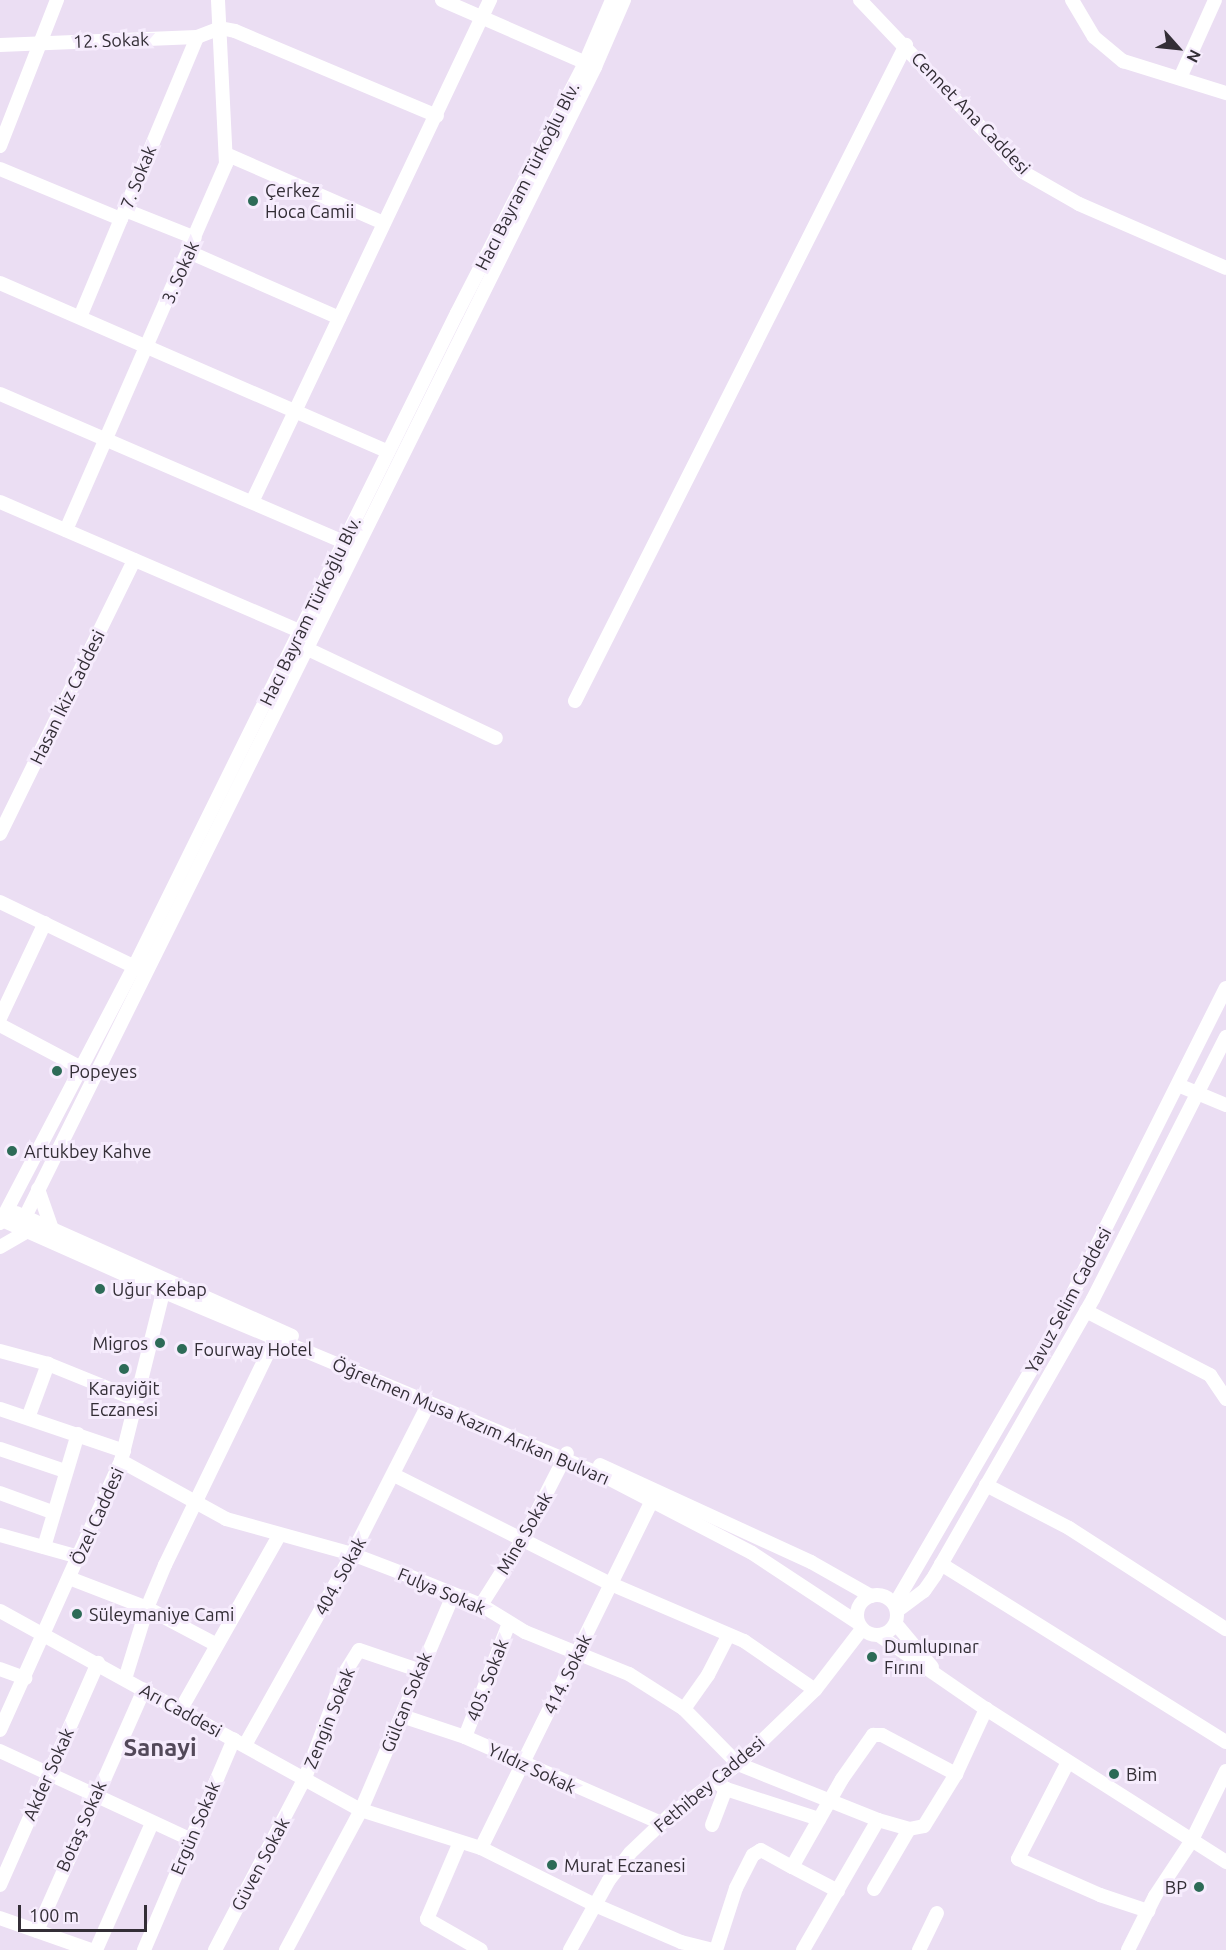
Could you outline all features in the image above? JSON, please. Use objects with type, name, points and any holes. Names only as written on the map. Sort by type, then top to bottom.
[{"type":"street","points":[[0,146],[44,42],[57,0]]},
{"type":"street","name":"3. Sokak","points":[[66,530],[189,252],[228,154],[218,0]]},
{"type":"street","points":[[442,0],[590,65]]},
{"type":"street","points":[[252,502],[437,116],[490,0]]},
{"type":"street","name":"Cennet Ana Caddesi","points":[[860,0],[906,45],[1023,172],[1078,204],[1226,268]]},
{"type":"street","points":[[1072,0],[1094,37],[1123,61],[1226,93]]},
{"type":"street","points":[[1180,78],[1215,0]]},
{"type":"street","name":"Hacı Bayram Türkoğlu Blv.","points":[[25,1216],[140,969],[300,641],[621,2]]},
{"type":"street","points":[[220,28],[235,31],[437,116]]},
{"type":"street","name":"12. Sokak","points":[[0,45],[197,37],[220,28]]},
{"type":"street","name":"7. Sokak","points":[[80,317],[197,37]]},
{"type":"street","points":[[575,701],[906,45]]},
{"type":"street","name":"Hacı Bayram Türkoğlu Blv.","points":[[300,641],[344,542],[388,452],[590,65]]},
{"type":"street","points":[[228,154],[384,223]]},
{"type":"street","points":[[0,169],[195,238]]},
{"type":"street","points":[[189,252],[339,318]]},
{"type":"street","points":[[0,283],[388,452]]},
{"type":"street","points":[[0,394],[344,542]]},
{"type":"street","points":[[0,502],[134,560],[496,738]]},
{"type":"street","name":"Hasan İkiz Caddesi","points":[[0,834],[134,560]]},
{"type":"street","points":[[0,902],[140,969]]},
{"type":"street","points":[[0,1018],[45,923]]},
{"type":"street","name":"Hacı Bayram Türkoğlu Blv.","points":[[2,1218],[83,1068],[140,969]]},
{"type":"street","name":"Yavuz Selim Caddesi","points":[[896,1613],[1056,1327],[1226,988]]},
{"type":"street","points":[[0,1025],[83,1068]]},
{"type":"street","name":"Yavuz Selim Caddesi","points":[[896,1613],[924,1591],[941,1564],[1086,1311],[1199,1094],[1226,1037]]},
{"type":"street","points":[[1178,1085],[1226,1105]]},
{"type":"street","points":[[38,1189],[52,1229]]},
{"type":"street","name":"Öğretmen Musa Kazım Arıkan Bulvarı","points":[[2,1218],[25,1216],[164,1286],[275,1338],[429,1403],[566,1456],[752,1553],[860,1626]]},
{"type":"street","name":"Öğretmen Musa Kazım Arıkan Bulvarı","points":[[2,1218],[28,1232],[164,1286],[801,1557],[871,1596]]},
{"type":"street","points":[[0,1247],[28,1232]]},
{"type":"street","name":"Özel Caddesi","points":[[0,1730],[25,1678],[42,1631],[79,1557],[123,1456],[164,1286]]},
{"type":"street","points":[[1086,1311],[1210,1375],[1226,1399]]},
{"type":"street","points":[[125,1679],[147,1608],[275,1338]]},
{"type":"street","points":[[0,1351],[48,1364],[136,1400]]},
{"type":"street","points":[[28,1418],[48,1364]]},
{"type":"street","name":"404. Sokak","points":[[239,1742],[352,1554],[429,1403]]},
{"type":"street","name":"Fulya Sokak","points":[[0,1409],[78,1434],[123,1456],[226,1519],[279,1536],[352,1554],[481,1605],[509,1623],[628,1674],[684,1709],[738,1764]]},
{"type":"street","points":[[44,1547],[52,1512],[78,1434]]},
{"type":"street","points":[[0,1449],[65,1471]]},
{"type":"street","name":"Mine Sokak","points":[[481,1605],[525,1537],[566,1456]]},
{"type":"street","points":[[394,1475],[525,1537],[611,1584],[767,1655],[814,1690]]},
{"type":"street","points":[[986,1485],[1069,1528],[1226,1629]]},
{"type":"street","points":[[0,1493],[52,1512]]},
{"type":"street","name":"414. Sokak","points":[[482,1848],[652,1500]]},
{"type":"street","points":[[0,1535],[79,1557]]},
{"type":"street","points":[[181,1709],[215,1644],[279,1536]]},
{"type":"street","points":[[941,1564],[1226,1742]]},
{"type":"street","points":[[69,1578],[147,1608],[215,1644]]},
{"type":"street","name":"Gülcan Sokak","points":[[286,1950],[361,1810],[402,1716],[418,1670],[453,1595]]},
{"type":"street","points":[[936,1671],[885,1596],[871,1596],[860,1604],[860,1626],[880,1636],[905,1655],[936,1671],[986,1709],[1226,1862]]},
{"type":"street","name":"Arı Caddesi","points":[[0,1611],[42,1631],[361,1810],[482,1848],[680,1946],[715,1950]]},
{"type":"street","points":[[880,1636],[896,1613]]},
{"type":"street","name":"405. Sokak","points":[[465,1737],[509,1623]]},
{"type":"street","name":"Fethibey Caddesi","points":[[570,1950],[595,1905],[630,1853],[661,1822],[721,1785],[738,1764],[814,1690],[860,1626]]},
{"type":"street","points":[[684,1709],[708,1675],[728,1636]]},
{"type":"street","name":"Zengin Sokak","points":[[305,1778],[344,1674],[359,1650],[418,1670]]},
{"type":"street","name":"Akder Sokak","points":[[0,1885],[98,1663]]},
{"type":"street","points":[[0,1669],[25,1678]]},
{"type":"street","name":"Botaş Sokak","points":[[37,1931],[94,1797],[144,1690]]},
{"type":"street","points":[[738,1764],[878,1820],[909,1829],[924,1826],[956,1774],[986,1709]]},
{"type":"street","name":"Yıldız Sokak","points":[[402,1716],[465,1737],[661,1822]]},
{"type":"street","points":[[792,1867],[830,1800],[873,1735],[882,1735],[956,1774]]},
{"type":"street","name":"Ergün Sokak","points":[[144,1950],[190,1839],[239,1742]]},
{"type":"street","points":[[0,1751],[94,1797],[190,1839]]},
{"type":"street","points":[[1068,1762],[1018,1859],[1100,1895],[1148,1911]]},
{"type":"street","points":[[1128,1950],[1148,1911],[1192,1840],[1226,1771]]},
{"type":"street","name":"Güven Sokak","points":[[215,1950],[305,1778]]},
{"type":"street","points":[[712,1825],[721,1785],[819,1819]]},
{"type":"street","points":[[803,1950],[878,1820]]},
{"type":"street","points":[[96,1950],[152,1823]]},
{"type":"street","points":[[875,1889],[909,1829]]},
{"type":"street","points":[[460,1842],[427,1918],[481,1950]]},
{"type":"street","points":[[715,1950],[736,1888],[753,1855],[761,1850],[838,1891]]},
{"type":"street","points":[[919,1950],[937,1913]]},
{"type":"street","points":[[0,1918],[37,1931],[67,1946],[91,1950]]},
{"type":"place","name":"Çerkez Hoca Camii","points":[[253,201]]},
{"type":"place","name":"Popeyes","points":[[57,1071]]},
{"type":"place","name":"Artukbey Kahve","points":[[12,1151]]},
{"type":"place","name":"Uğur Kebap","points":[[100,1289]]},
{"type":"place","name":"Migros","points":[[160,1343]]},
{"type":"place","name":"Fourway Hotel","points":[[182,1349]]},
{"type":"place","name":"Karayiğit Eczanesi","points":[[124,1369]]},
{"type":"place","name":"Süleymaniye Cami","points":[[77,1614]]},
{"type":"place","name":"Dumlupınar Fırını","points":[[872,1657]]},
{"type":"place","name":"Bim","points":[[1114,1774]]},
{"type":"place","name":"Murat Eczanesi","points":[[552,1865]]},
{"type":"place","name":"BP","points":[[1199,1887]]},
{"type":"district","name":"Sanayi","points":[[160,1748]]}]
